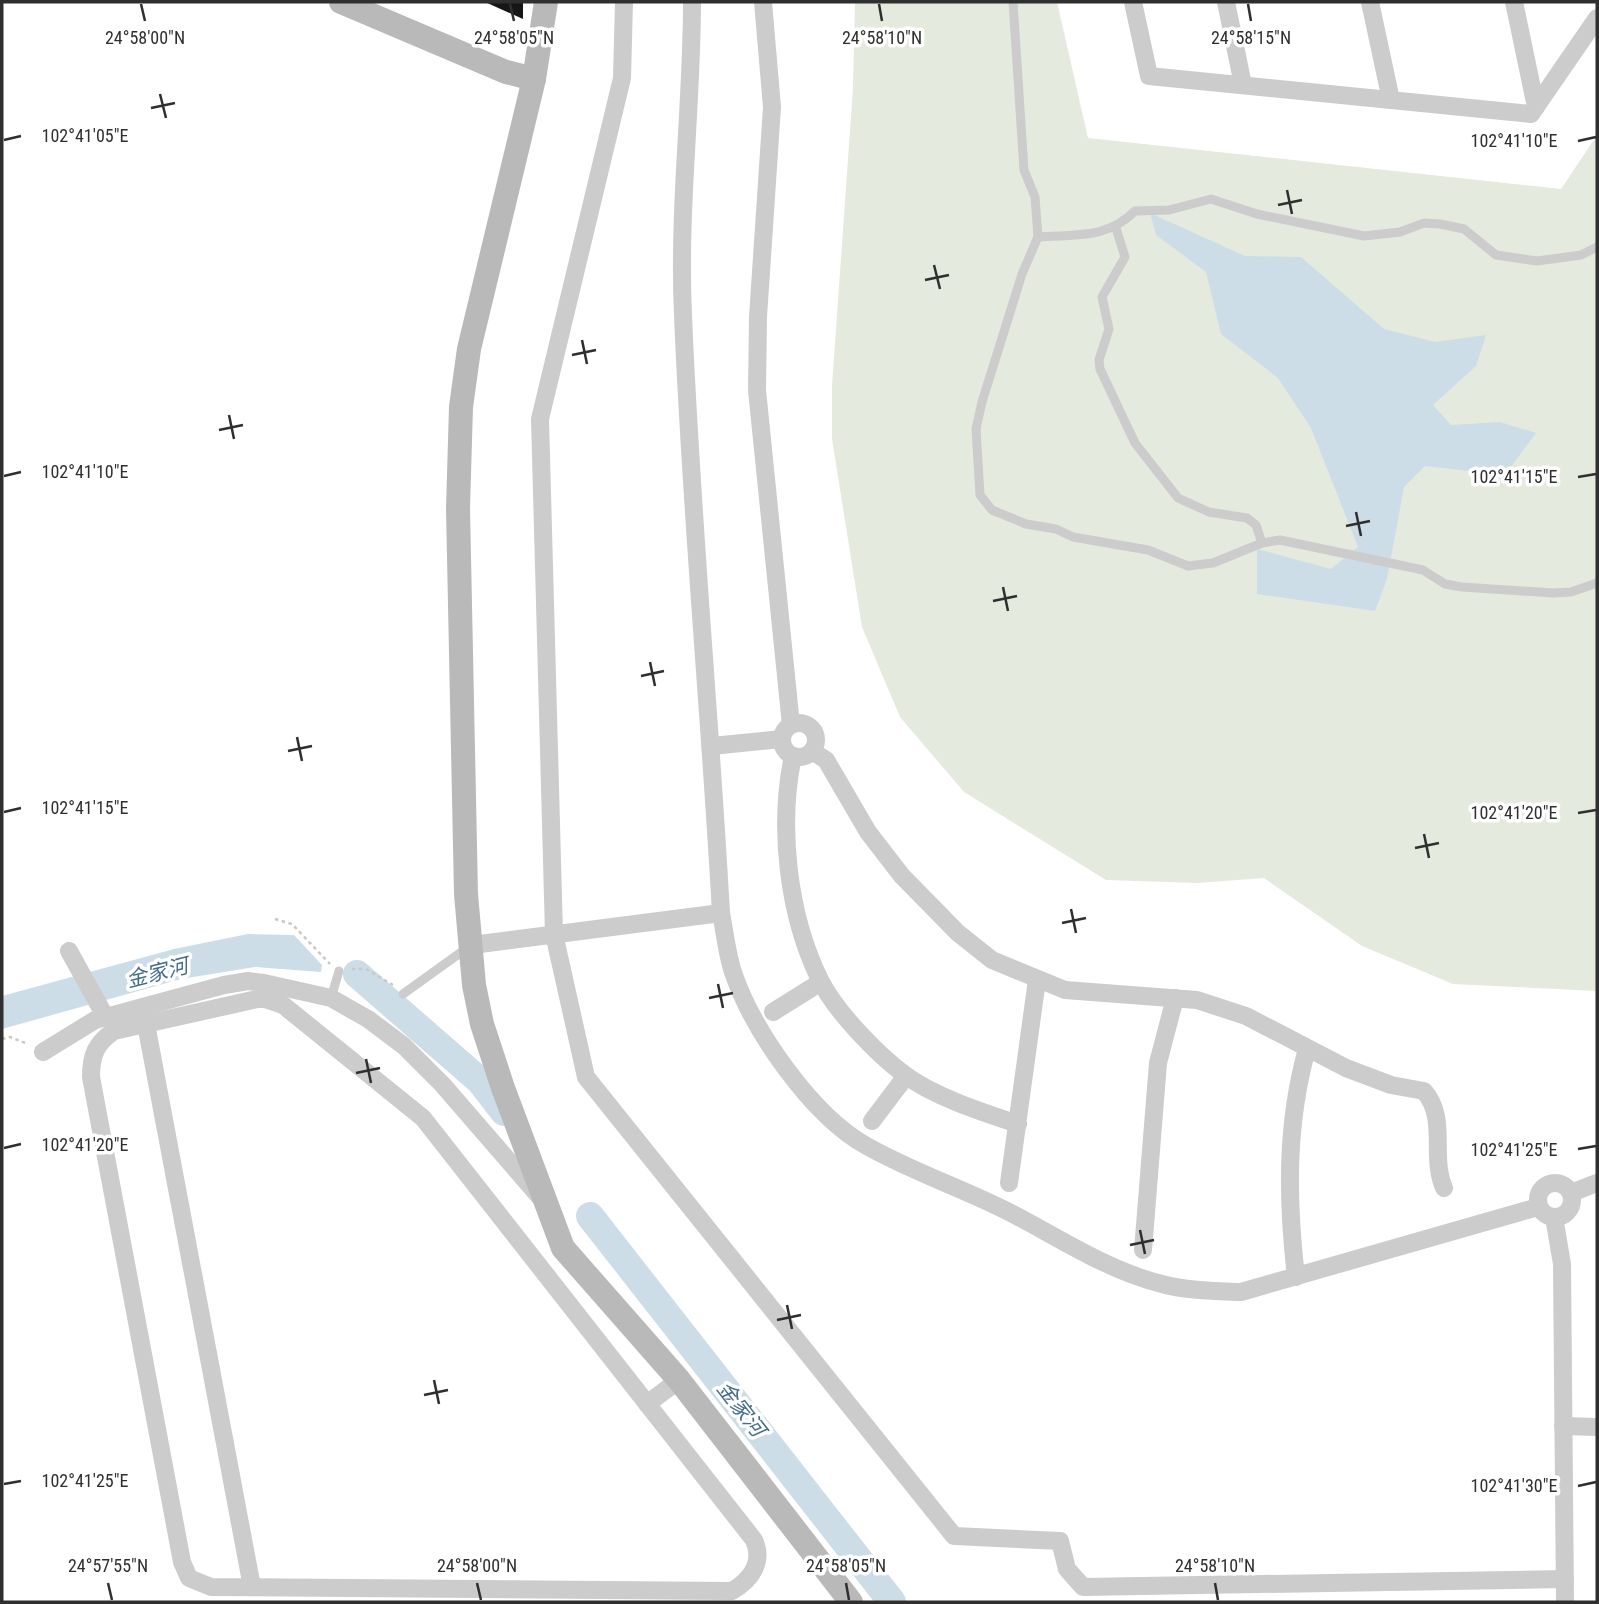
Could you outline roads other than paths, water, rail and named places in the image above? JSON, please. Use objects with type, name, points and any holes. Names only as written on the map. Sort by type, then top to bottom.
[{"type":"street","points":[[341,2],[506,72],[534,79]]},
{"type":"street","points":[[546,2],[534,79],[470,349],[461,407],[458,522],[466,894],[474,985],[482,1024],[563,1248],[679,1380],[851,1602]]},
{"type":"street","points":[[624,2],[622,78],[540,419],[554,934],[586,1077],[954,1536],[1060,1541],[1066,1569],[1083,1587],[1565,1579]]},
{"type":"street","points":[[692,2],[692,85],[684,158],[682,313],[721,913],[734,975],[762,1035],[793,1078],[835,1121],[864,1144],[978,1196],[1119,1269],[1162,1284],[1202,1291],[1241,1292],[1538,1206]]},
{"type":"street","points":[[712,746],[787,732],[805,724],[814,732],[816,740],[812,751],[804,757],[793,756],[784,749],[787,732],[757,390],[758,317],[772,107],[763,2]]},
{"type":"street","points":[[1133,2],[1149,76],[1531,114],[1597,18]]},
{"type":"street","points":[[1226,2],[1243,85]]},
{"type":"street","points":[[1370,2],[1391,100]]},
{"type":"street","points":[[1514,2],[1536,107]]},
{"type":"street","points":[[812,751],[826,761],[868,832],[902,876],[958,933],[992,960],[1065,990],[1197,1000],[1246,1016],[1346,1068],[1391,1085],[1424,1091],[1436,1108],[1438,1175],[1444,1188]]},
{"type":"street","points":[[793,756],[786,788],[789,860],[797,922],[821,982],[857,1030],[906,1076],[975,1110],[1018,1124]]},
{"type":"street","points":[[472,946],[721,913]]},
{"type":"street","points":[[69,951],[102,1010]]},
{"type":"street","points":[[1009,1183],[1037,980]]},
{"type":"street","points":[[43,1052],[102,1010],[248,981],[292,987],[331,998],[368,1018],[404,1046],[442,1084],[546,1203]]},
{"type":"street","points":[[773,1012],[821,982]]},
{"type":"street","points":[[262,998],[283,1005],[423,1118],[540,1267],[754,1540],[759,1551],[758,1564],[744,1584],[732,1591],[252,1587],[199,1584],[189,1578],[179,1548],[92,1077],[91,1059],[100,1040],[114,1031],[262,998]]},
{"type":"street","points":[[1143,1250],[1158,1063],[1175,998]]},
{"type":"street","points":[[146,1024],[252,1587]]},
{"type":"street","points":[[1296,1277],[1289,1213],[1290,1155],[1295,1094],[1307,1049]]},
{"type":"street","points":[[872,1121],[906,1076]]},
{"type":"street","points":[[1572,1193],[1597,1182]]},
{"type":"street","points":[[1548,1183],[1562,1183],[1572,1193],[1572,1207],[1562,1216],[1548,1217],[1538,1206],[1538,1192],[1548,1183]]},
{"type":"street","points":[[1554,1217],[1562,1264],[1565,1602]]},
{"type":"street","points":[[540,1267],[563,1248]]},
{"type":"street","points":[[647,1404],[679,1380]]},
{"type":"street","points":[[1563,1426],[1597,1427]]},
{"type":"lane","points":[[1013,2],[1024,170],[1035,197],[1038,237],[1022,274],[976,429],[977,488],[984,502],[992,510],[1026,524],[1056,529],[1073,537],[1148,550],[1188,566],[1213,563],[1262,543],[1280,540],[1417,569],[1445,584],[1462,587],[1553,593],[1571,592],[1597,583]]},
{"type":"lane","points":[[1038,237],[1101,232],[1116,228],[1135,211],[1178,209],[1211,199],[1257,214],[1364,236],[1400,232],[1424,223],[1456,226],[1504,258],[1556,261],[1581,255],[1597,247]]},
{"type":"lane","points":[[1116,228],[1125,257],[1102,297],[1109,329],[1099,360],[1125,426],[1160,478],[1178,498],[1209,512],[1247,518],[1256,525],[1262,543]]},
{"type":"lane","points":[[403,994],[456,953],[472,946]]},
{"type":"lane","points":[[331,998],[339,971]]},
{"type":"water","points":[[1150,213],[1245,256],[1301,257],[1384,329],[1435,342],[1486,335],[1476,366],[1433,405],[1451,425],[1500,422],[1536,433],[1505,475],[1425,466],[1404,487],[1387,579],[1375,611],[1257,594],[1257,549],[1331,569],[1358,547],[1311,428],[1278,378],[1221,334],[1206,272],[1156,235]]},
{"type":"water","points":[[248,934],[294,935],[322,965],[321,972],[255,967],[181,979],[2,1029],[2,996],[174,949]]},
{"type":"waterway","name":"金家河","points":[[357,974],[480,1081],[504,1112]]},
{"type":"waterway","name":"金家河","points":[[590,1216],[892,1602]]}]
